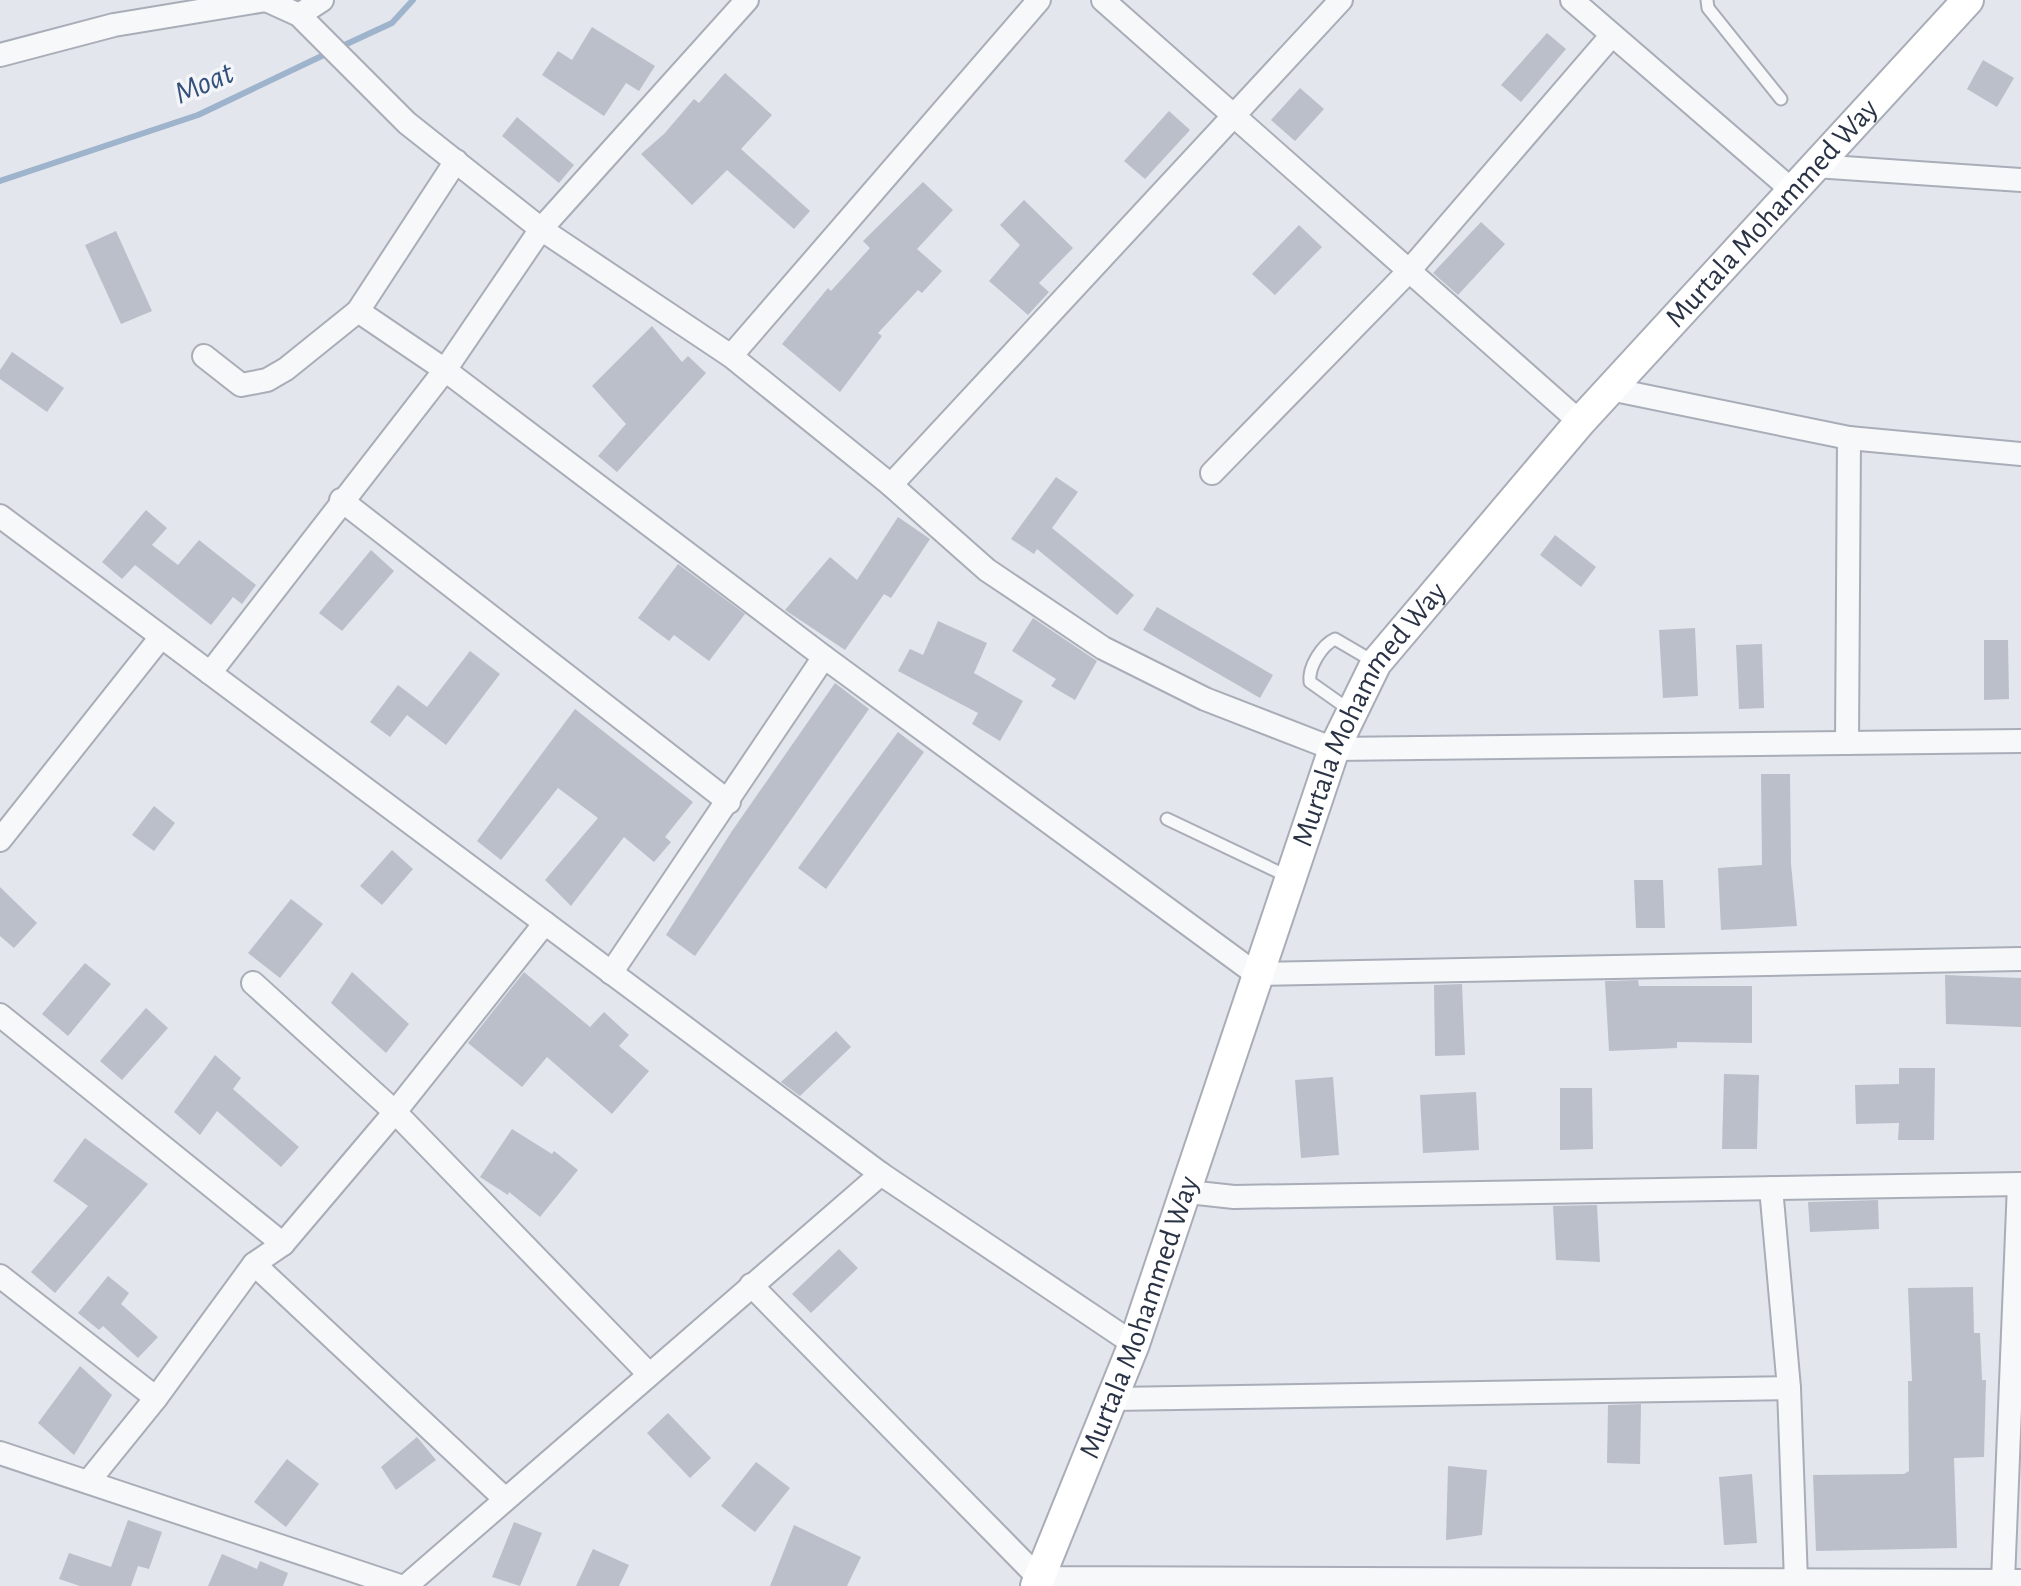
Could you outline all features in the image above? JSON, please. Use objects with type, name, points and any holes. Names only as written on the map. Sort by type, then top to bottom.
[{"type":"street","points":[[0,55],[114,25],[266,0],[299,15],[407,123],[541,229],[731,356],[891,485],[987,570],[1103,648],[1205,699],[1334,749],[2021,741]]},
{"type":"street","points":[[299,15],[322,0]]},
{"type":"street","points":[[210,673],[341,500],[445,370],[541,229],[747,0]]},
{"type":"street","points":[[731,356],[1039,0]]},
{"type":"street","points":[[1103,0],[1580,422]]},
{"type":"street","points":[[891,485],[1341,0]]},
{"type":"street","points":[[1572,0],[1793,191]]},
{"type":"street","name":"Murtala Mohammed Way","points":[[1038,1582],[1134,1344],[1188,1192],[1256,974],[1334,749],[1376,663],[1580,422],[1968,0]]},
{"type":"street","points":[[1212,473],[1408,272],[1612,35]]},
{"type":"street","points":[[204,356],[229,379],[241,385],[254,385],[286,369],[358,311],[456,161]]},
{"type":"street","points":[[1815,166],[2021,180]]},
{"type":"street","points":[[358,311],[445,370],[824,657],[1256,974],[2021,959]]},
{"type":"street","points":[[1610,389],[1849,438],[2021,454]]},
{"type":"street","points":[[1847,743],[1849,438]]},
{"type":"street","points":[[341,500],[729,802]]},
{"type":"street","points":[[0,516],[881,1174],[1134,1344]]},
{"type":"street","points":[[0,840],[161,637]]},
{"type":"street","points":[[611,973],[824,657]]},
{"type":"street","points":[[88,1482],[156,1398],[254,1264],[283,1244],[395,1112],[545,923]]},
{"type":"street","points":[[253,983],[395,1112],[648,1373]]},
{"type":"street","points":[[0,1015],[283,1244]]},
{"type":"street","points":[[0,1453],[403,1586],[881,1174]]},
{"type":"street","points":[[751,1285],[1038,1582],[2012,1581],[2020,1184],[1234,1197],[1188,1192]]},
{"type":"street","points":[[1771,1188],[1789,1388],[1796,1581]]},
{"type":"street","points":[[254,1264],[504,1498]]},
{"type":"street","points":[[0,1276],[156,1398]]},
{"type":"street","points":[[1113,1399],[1789,1388]]},
{"type":"lane","points":[[1707,0],[1708,8],[1781,99]]},
{"type":"lane","points":[[1351,712],[1310,682],[1310,670],[1328,642],[1335,639],[1376,663]]},
{"type":"lane","points":[[1167,819],[1289,877]]},
{"type":"building","points":[[592,27],[655,66],[639,91],[626,83],[604,116],[542,75],[558,51],[572,60]]},
{"type":"building","points":[[1547,33],[1566,49],[1521,102],[1501,85]]},
{"type":"building","points":[[1983,60],[2014,78],[1997,107],[1967,89]]},
{"type":"building","points":[[725,73],[772,115],[741,149],[810,211],[794,229],[727,170],[692,205],[641,154],[664,134],[694,99],[699,103]]},
{"type":"building","points":[[1300,88],[1324,109],[1295,141],[1271,120]]},
{"type":"building","points":[[1169,111],[1190,130],[1145,179],[1124,161]]},
{"type":"building","points":[[517,117],[574,165],[559,183],[502,136]]},
{"type":"building","points":[[923,182],[953,210],[917,249],[942,271],[922,293],[918,290],[878,333],[882,336],[840,392],[782,344],[828,288],[831,291],[870,248],[863,241]]},
{"type":"building","points":[[1024,200],[1073,248],[1039,283],[1049,292],[1028,315],[989,281],[1020,245],[1000,225]]},
{"type":"building","points":[[1481,222],[1505,244],[1458,295],[1433,273]]},
{"type":"building","points":[[1299,225],[1322,247],[1275,295],[1252,274]]},
{"type":"building","points":[[116,231],[152,311],[121,324],[85,245]]},
{"type":"building","points":[[652,326],[682,362],[688,356],[706,373],[617,472],[598,456],[626,424],[592,386]]},
{"type":"building","points":[[12,352],[64,388],[47,412],[0,379],[0,370]]},
{"type":"building","points":[[1056,477],[1078,492],[1052,528],[1134,595],[1117,615],[1037,549],[1034,554],[1011,539]]},
{"type":"building","points":[[146,510],[167,528],[152,545],[178,565],[199,540],[256,585],[242,604],[233,597],[211,625],[135,565],[122,579],[102,562]]},
{"type":"building","points":[[898,517],[930,539],[891,598],[884,594],[845,650],[785,610],[830,557],[857,580]]},
{"type":"building","points":[[1555,535],[1596,567],[1581,587],[1540,555]]},
{"type":"building","points":[[371,550],[394,571],[342,631],[319,613]]},
{"type":"building","points":[[678,564],[745,614],[709,661],[674,635],[669,641],[638,618]]},
{"type":"building","points":[[1157,607],[1273,675],[1260,698],[1143,630]]},
{"type":"building","points":[[1033,618],[1097,661],[1075,700],[1051,686],[1056,679],[1012,651]]},
{"type":"building","points":[[938,621],[987,643],[974,673],[1023,701],[1000,741],[972,724],[978,713],[898,671],[910,649],[923,655]]},
{"type":"building","points":[[1695,628],[1698,696],[1663,698],[1659,630]]},
{"type":"building","points":[[1984,640],[2008,640],[2009,699],[1984,700]]},
{"type":"building","points":[[1762,644],[1764,708],[1739,709],[1736,645]]},
{"type":"building","points":[[470,651],[500,674],[446,745],[407,715],[390,737],[370,722],[398,685],[427,707]]},
{"type":"building","points":[[835,683],[869,709],[695,956],[666,935],[732,831]]},
{"type":"building","points":[[575,709],[693,802],[665,837],[671,842],[654,862],[624,837],[571,906],[545,880],[598,818],[558,788],[501,860],[477,841]]},
{"type":"building","points":[[898,732],[924,752],[826,889],[798,868]]},
{"type":"building","points":[[1761,774],[1790,774],[1791,864],[1797,926],[1721,930],[1718,868],[1762,865]]},
{"type":"building","points":[[154,806],[175,823],[154,851],[132,835]]},
{"type":"building","points":[[392,850],[413,869],[382,905],[360,886]]},
{"type":"building","points":[[1634,880],[1663,880],[1665,928],[1636,928]]},
{"type":"building","points":[[0,887],[37,923],[14,948],[0,936]]},
{"type":"building","points":[[291,899],[323,924],[280,978],[248,953]]},
{"type":"building","points":[[85,963],[111,984],[68,1036],[42,1014]]},
{"type":"building","points":[[352,972],[409,1024],[386,1053],[331,1003]]},
{"type":"building","points":[[524,972],[590,1027],[604,1012],[629,1035],[619,1046],[649,1071],[612,1114],[547,1057],[522,1087],[468,1043]]},
{"type":"building","points":[[1945,975],[2021,978],[2021,1027],[1946,1024]]},
{"type":"building","points":[[1638,980],[1639,986],[1752,986],[1752,1043],[1677,1042],[1677,1048],[1609,1051],[1605,981]]},
{"type":"building","points":[[1462,984],[1465,1055],[1435,1056],[1434,985]]},
{"type":"building","points":[[146,1008],[168,1028],[122,1080],[100,1061]]},
{"type":"building","points":[[836,1031],[851,1047],[800,1096],[781,1082]]},
{"type":"building","points":[[215,1055],[241,1078],[233,1089],[299,1147],[281,1167],[217,1111],[200,1135],[174,1112]]},
{"type":"building","points":[[1899,1068],[1935,1068],[1934,1140],[1898,1140],[1899,1123],[1856,1124],[1855,1085],[1899,1084]]},
{"type":"building","points":[[1724,1074],[1759,1075],[1757,1149],[1722,1149]]},
{"type":"building","points":[[1333,1077],[1339,1155],[1301,1158],[1295,1080]]},
{"type":"building","points":[[1560,1088],[1592,1088],[1593,1149],[1560,1150]]},
{"type":"building","points":[[1476,1092],[1479,1150],[1423,1153],[1420,1095]]},
{"type":"building","points":[[512,1129],[552,1154],[554,1151],[578,1170],[540,1217],[509,1192],[508,1195],[480,1177]]},
{"type":"building","points":[[85,1138],[148,1184],[55,1293],[31,1272],[88,1206],[53,1181]]},
{"type":"building","points":[[1878,1200],[1879,1229],[1810,1232],[1808,1202]]},
{"type":"building","points":[[1597,1205],[1600,1262],[1556,1260],[1553,1206]]},
{"type":"building","points":[[839,1249],[858,1268],[811,1313],[792,1294]]},
{"type":"building","points":[[108,1276],[129,1293],[121,1304],[158,1337],[138,1358],[103,1326],[99,1330],[78,1313]]},
{"type":"building","points":[[1973,1287],[1974,1333],[1980,1333],[1982,1380],[1986,1380],[1984,1457],[1954,1458],[1957,1548],[1816,1551],[1813,1475],[1904,1474],[1909,1471],[1908,1381],[1912,1381],[1908,1288]]},
{"type":"building","points":[[80,1366],[112,1395],[74,1455],[38,1423]]},
{"type":"building","points":[[1641,1404],[1640,1464],[1607,1463],[1608,1405]]},
{"type":"building","points":[[668,1413],[711,1458],[690,1478],[647,1433]]},
{"type":"building","points":[[417,1437],[436,1460],[396,1490],[381,1467]]},
{"type":"building","points":[[287,1459],[319,1484],[286,1527],[254,1502]]},
{"type":"building","points":[[756,1462],[790,1488],[755,1532],[721,1506]]},
{"type":"building","points":[[1448,1466],[1487,1470],[1482,1535],[1446,1540]]},
{"type":"building","points":[[1752,1474],[1757,1543],[1724,1545],[1719,1477]]},
{"type":"building","points":[[128,1520],[162,1532],[149,1569],[138,1566],[131,1586],[80,1586],[59,1579],[69,1553],[111,1567]]},
{"type":"building","points":[[514,1522],[542,1533],[520,1586],[492,1577]]},
{"type":"building","points":[[794,1525],[861,1557],[847,1586],[770,1586]]},
{"type":"building","points":[[593,1549],[629,1565],[619,1586],[576,1586]]},
{"type":"building","points":[[222,1554],[257,1569],[260,1561],[288,1573],[283,1586],[208,1586]]},
{"type":"waterway","name":"Moat","points":[[338,48],[392,23],[413,0]]},
{"type":"waterway","name":"Moat","points":[[0,181],[198,115],[328,53]]}]
